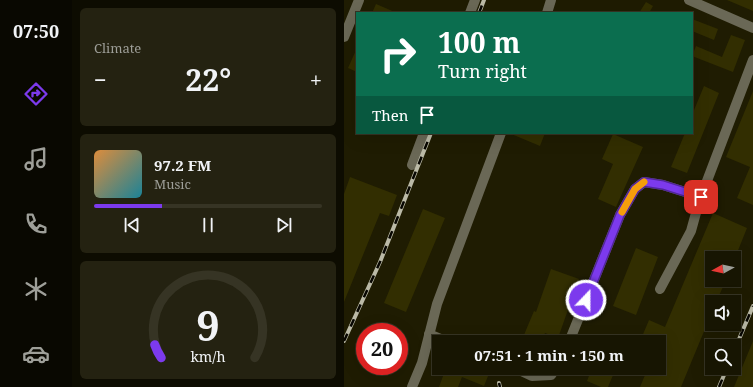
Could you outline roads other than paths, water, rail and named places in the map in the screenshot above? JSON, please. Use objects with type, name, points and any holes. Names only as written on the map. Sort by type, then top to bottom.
[{"type":"lane","points":[[344,37],[359,0]]},
{"type":"lane","points":[[470,12],[476,0]]},
{"type":"lane","points":[[547,12],[551,0]]},
{"type":"lane","points":[[689,0],[753,28]]},
{"type":"lane","points":[[660,289],[691,231],[701,197],[753,60]]},
{"type":"lane","points":[[412,165],[424,134]]},
{"type":"lane","points":[[412,387],[422,363],[437,304],[501,134]]},
{"type":"lane","points":[[573,335],[620,215],[635,189],[644,182],[663,185],[701,197]]},
{"type":"lane","points":[[530,375],[551,375]]},
{"type":"railway","points":[[479,12],[484,0]]},
{"type":"railway","points":[[344,341],[380,262],[431,134]]},
{"type":"railway","points":[[739,339],[753,306]]},
{"type":"railway","points":[[719,387],[724,375]]},
{"type":"railway","points":[[499,383],[500,387]]}]
